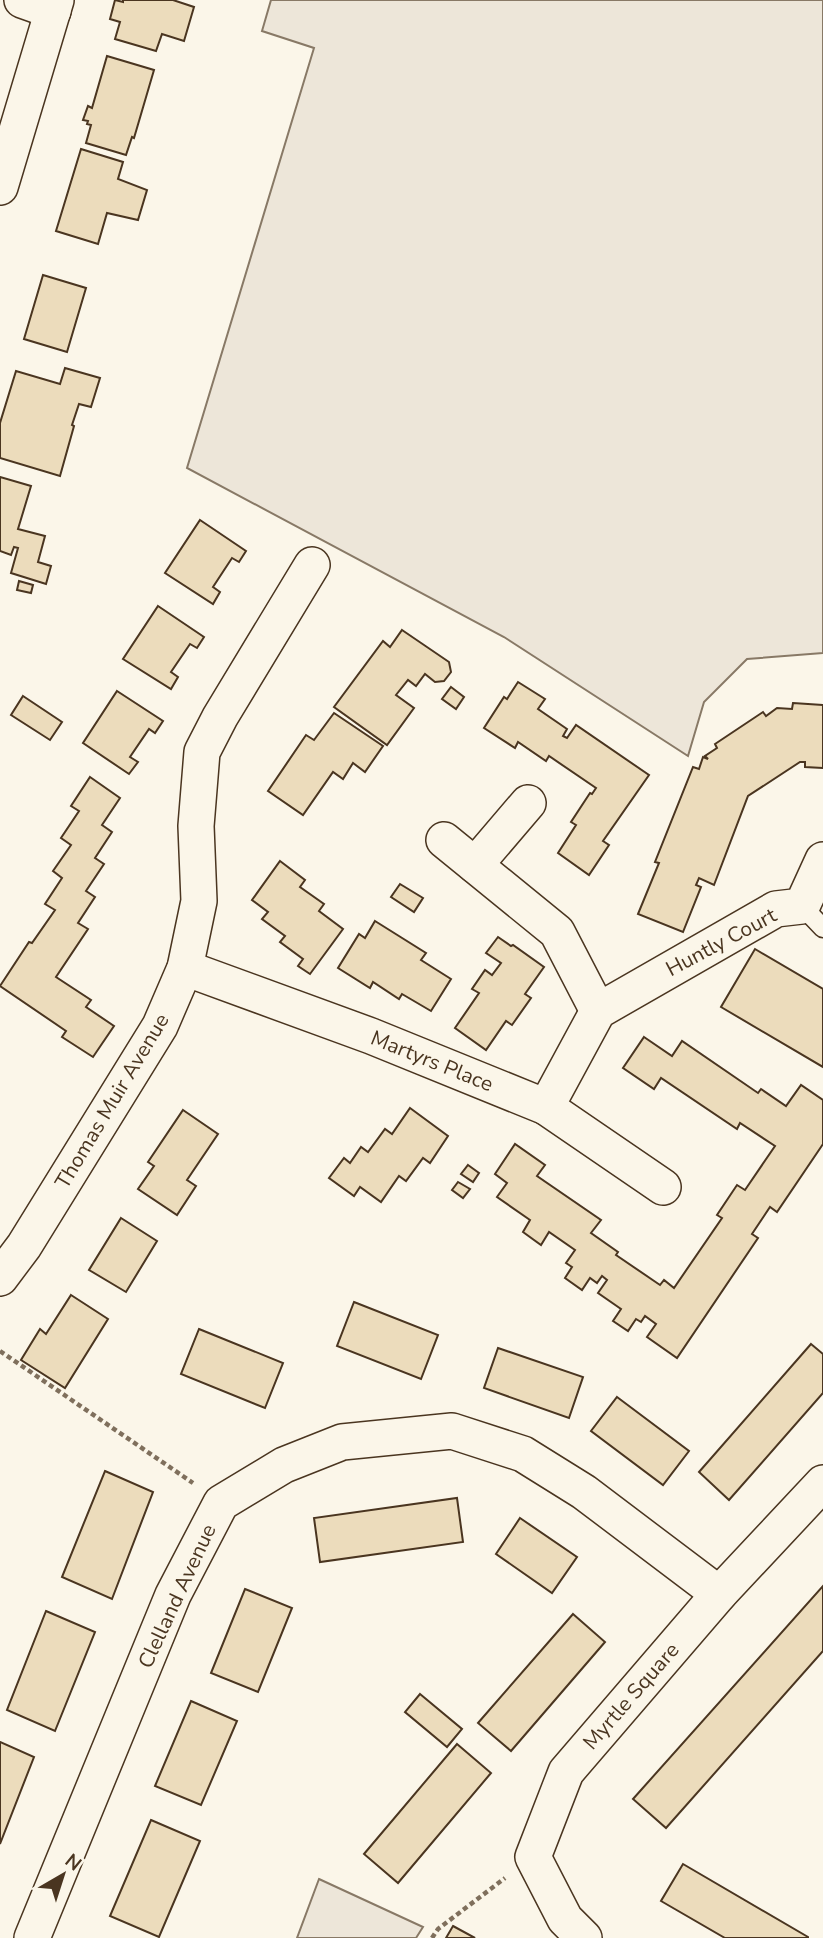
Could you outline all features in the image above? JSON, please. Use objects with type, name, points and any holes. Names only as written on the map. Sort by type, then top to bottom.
[{"type":"street","points":[[0,187],[44,4]]},
{"type":"street","name":"Thomas Muir Avenue","points":[[0,1278],[24,1246],[160,1026],[186,968],[199,901],[196,827],[202,752],[220,717],[312,565]]},
{"type":"street","points":[[475,865],[528,803]]},
{"type":"street","points":[[444,840],[557,932],[598,1011],[546,1107]]},
{"type":"street","name":"Huntly Court","points":[[598,1011],[776,909],[813,917],[823,860]]},
{"type":"street","name":"Martyrs Place","points":[[186,968],[371,1036],[546,1107],[663,1187]]},
{"type":"street","name":"Clelland Avenue","points":[[32,1938],[173,1595],[221,1503],[284,1465],[342,1441],[452,1431],[523,1454],[584,1492],[719,1594]]},
{"type":"street","name":"Myrtle Square","points":[[533,1857],[566,1772],[719,1594],[823,1483]]},
{"type":"street","points":[[533,1857],[565,1919],[584,1938]]},
{"type":"path","points":[[0,1351],[221,1503]]},
{"type":"path","points":[[432,1938],[438,1929],[533,1857]]},
{"type":"shaded area","points":[[271,0],[823,0],[823,653],[747,659],[704,702],[688,756],[504,637],[187,468],[314,48],[262,31]]},
{"type":"shaded area","points":[[319,1879],[423,1927],[416,1938],[297,1938]]},
{"type":"building","points":[[115,0],[173,0],[194,7],[184,41],[162,34],[156,51],[115,39],[120,22],[110,19]]},
{"type":"building","points":[[107,56],[154,70],[134,138],[132,137],[126,155],[86,143],[91,125],[83,120],[88,106],[92,108]]},
{"type":"building","points":[[81,149],[123,162],[118,179],[147,190],[138,220],[107,213],[98,244],[56,231]]},
{"type":"building","points":[[43,275],[86,288],[67,352],[24,339]]},
{"type":"building","points":[[65,368],[100,378],[91,407],[79,404],[60,476],[0,458],[0,423],[16,371],[60,384]]},
{"type":"building","points":[[0,477],[31,486],[18,529],[45,536],[38,562],[51,566],[46,584],[11,573],[18,548],[14,547],[11,555],[0,551]]},
{"type":"building","points":[[200,520],[246,551],[239,562],[232,558],[213,587],[220,592],[213,604],[165,573]]},
{"type":"building","points":[[19,581],[33,585],[31,593],[17,590]]},
{"type":"building","points":[[158,606],[204,637],[197,648],[190,644],[171,672],[178,677],[171,689],[123,659]]},
{"type":"building","points":[[402,630],[449,662],[451,672],[444,681],[435,682],[425,674],[416,686],[408,680],[396,695],[414,708],[387,745],[334,707],[383,641],[390,647]]},
{"type":"building","points":[[518,682],[545,699],[538,709],[567,729],[563,736],[567,738],[576,725],[649,775],[603,841],[609,845],[589,875],[558,853],[576,825],[571,822],[596,788],[549,756],[546,761],[518,742],[515,748],[484,728],[504,697],[507,699]]},
{"type":"building","points":[[451,687],[464,697],[456,709],[442,699]]},
{"type":"building","points":[[117,691],[163,721],[155,733],[149,729],[130,757],[138,762],[129,774],[83,743]]},
{"type":"building","points":[[23,696],[62,722],[50,740],[11,715]]},
{"type":"building","points":[[793,703],[823,705],[823,768],[805,767],[805,762],[800,762],[748,796],[714,885],[699,878],[696,885],[701,887],[683,932],[638,914],[659,863],[655,862],[693,767],[699,769],[703,757],[708,759],[705,756],[717,748],[715,744],[763,712],[766,716],[777,708],[792,709]]},
{"type":"building","points":[[334,713],[383,746],[365,772],[353,763],[343,779],[333,772],[303,815],[268,791],[306,735],[314,740]]},
{"type":"building","points":[[90,777],[120,798],[102,825],[112,832],[95,858],[104,864],[86,891],[95,897],[78,923],[88,929],[56,977],[91,1000],[86,1007],[114,1026],[93,1057],[62,1037],[66,1031],[0,986],[29,942],[32,943],[55,910],[45,904],[62,878],[53,871],[71,845],[61,838],[79,811],[71,806]]},
{"type":"building","points":[[280,861],[305,880],[300,887],[324,904],[319,911],[343,929],[310,974],[298,966],[303,959],[280,942],[285,936],[262,919],[268,912],[252,900]]},
{"type":"building","points":[[400,884],[423,898],[414,912],[391,897]]},
{"type":"building","points":[[375,921],[426,953],[421,960],[451,979],[431,1011],[402,994],[399,999],[373,982],[370,988],[338,968],[359,934],[365,938]]},
{"type":"building","points":[[498,937],[544,967],[525,994],[531,998],[512,1025],[506,1021],[486,1050],[455,1028],[479,993],[472,989],[485,970],[492,975],[501,963],[486,953]]},
{"type":"building","points":[[755,949],[823,989],[823,1067],[721,1007]]},
{"type":"building","points":[[644,1037],[672,1056],[682,1041],[758,1093],[761,1089],[786,1106],[801,1085],[823,1100],[823,1144],[777,1212],[770,1207],[752,1234],[758,1238],[677,1358],[647,1337],[656,1324],[645,1316],[641,1322],[636,1319],[628,1331],[613,1321],[621,1309],[598,1293],[607,1280],[602,1276],[597,1283],[590,1278],[582,1290],[565,1278],[572,1267],[566,1263],[575,1250],[549,1232],[541,1245],[523,1232],[530,1220],[497,1197],[507,1183],[495,1174],[515,1144],[545,1165],[537,1176],[601,1220],[591,1233],[618,1252],[616,1255],[660,1285],[664,1280],[674,1288],[722,1218],[717,1215],[737,1185],[745,1190],[775,1146],[740,1123],[737,1129],[661,1078],[654,1089],[623,1068]]},
{"type":"building","points":[[410,1108],[448,1136],[430,1163],[423,1158],[406,1181],[399,1176],[381,1202],[360,1187],[354,1196],[329,1178],[344,1158],[350,1163],[361,1147],[368,1152],[385,1129],[392,1134]]},
{"type":"building","points":[[183,1110],[218,1134],[187,1180],[196,1186],[177,1215],[138,1189],[154,1166],[148,1162]]},
{"type":"building","points":[[468,1165],[479,1173],[473,1182],[461,1174]]},
{"type":"building","points":[[458,1182],[470,1189],[463,1198],[452,1190]]},
{"type":"building","points":[[121,1218],[157,1241],[126,1292],[89,1270]]},
{"type":"building","points":[[71,1295],[108,1319],[65,1388],[21,1360],[40,1329],[46,1334]]},
{"type":"building","points":[[354,1302],[438,1335],[421,1379],[337,1346]]},
{"type":"building","points":[[199,1329],[283,1363],[265,1408],[181,1374]]},
{"type":"building","points":[[811,1344],[823,1354],[823,1393],[729,1500],[699,1472]]},
{"type":"building","points":[[498,1348],[583,1377],[569,1418],[484,1388]]},
{"type":"building","points":[[617,1397],[689,1451],[663,1485],[591,1431]]},
{"type":"building","points":[[105,1471],[153,1492],[112,1599],[62,1577]]},
{"type":"building","points":[[457,1498],[463,1542],[320,1562],[314,1518]]},
{"type":"building","points":[[520,1518],[577,1557],[552,1593],[496,1554]]},
{"type":"building","points":[[823,1586],[823,1651],[666,1828],[633,1799]]},
{"type":"building","points":[[245,1589],[292,1608],[258,1692],[211,1673]]},
{"type":"building","points":[[46,1611],[95,1632],[55,1731],[7,1710]]},
{"type":"building","points":[[573,1614],[605,1642],[511,1751],[478,1723]]},
{"type":"building","points":[[420,1694],[462,1729],[447,1747],[405,1712]]},
{"type":"building","points":[[191,1701],[237,1721],[201,1805],[155,1786]]},
{"type":"building","points":[[0,1742],[34,1757],[0,1844]]},
{"type":"building","points":[[457,1744],[491,1773],[398,1883],[364,1854]]},
{"type":"building","points":[[151,1820],[200,1841],[159,1937],[110,1916]]},
{"type":"building","points":[[683,1864],[808,1938],[725,1938],[661,1901]]},
{"type":"building","points":[[453,1926],[475,1938],[446,1938]]}]
